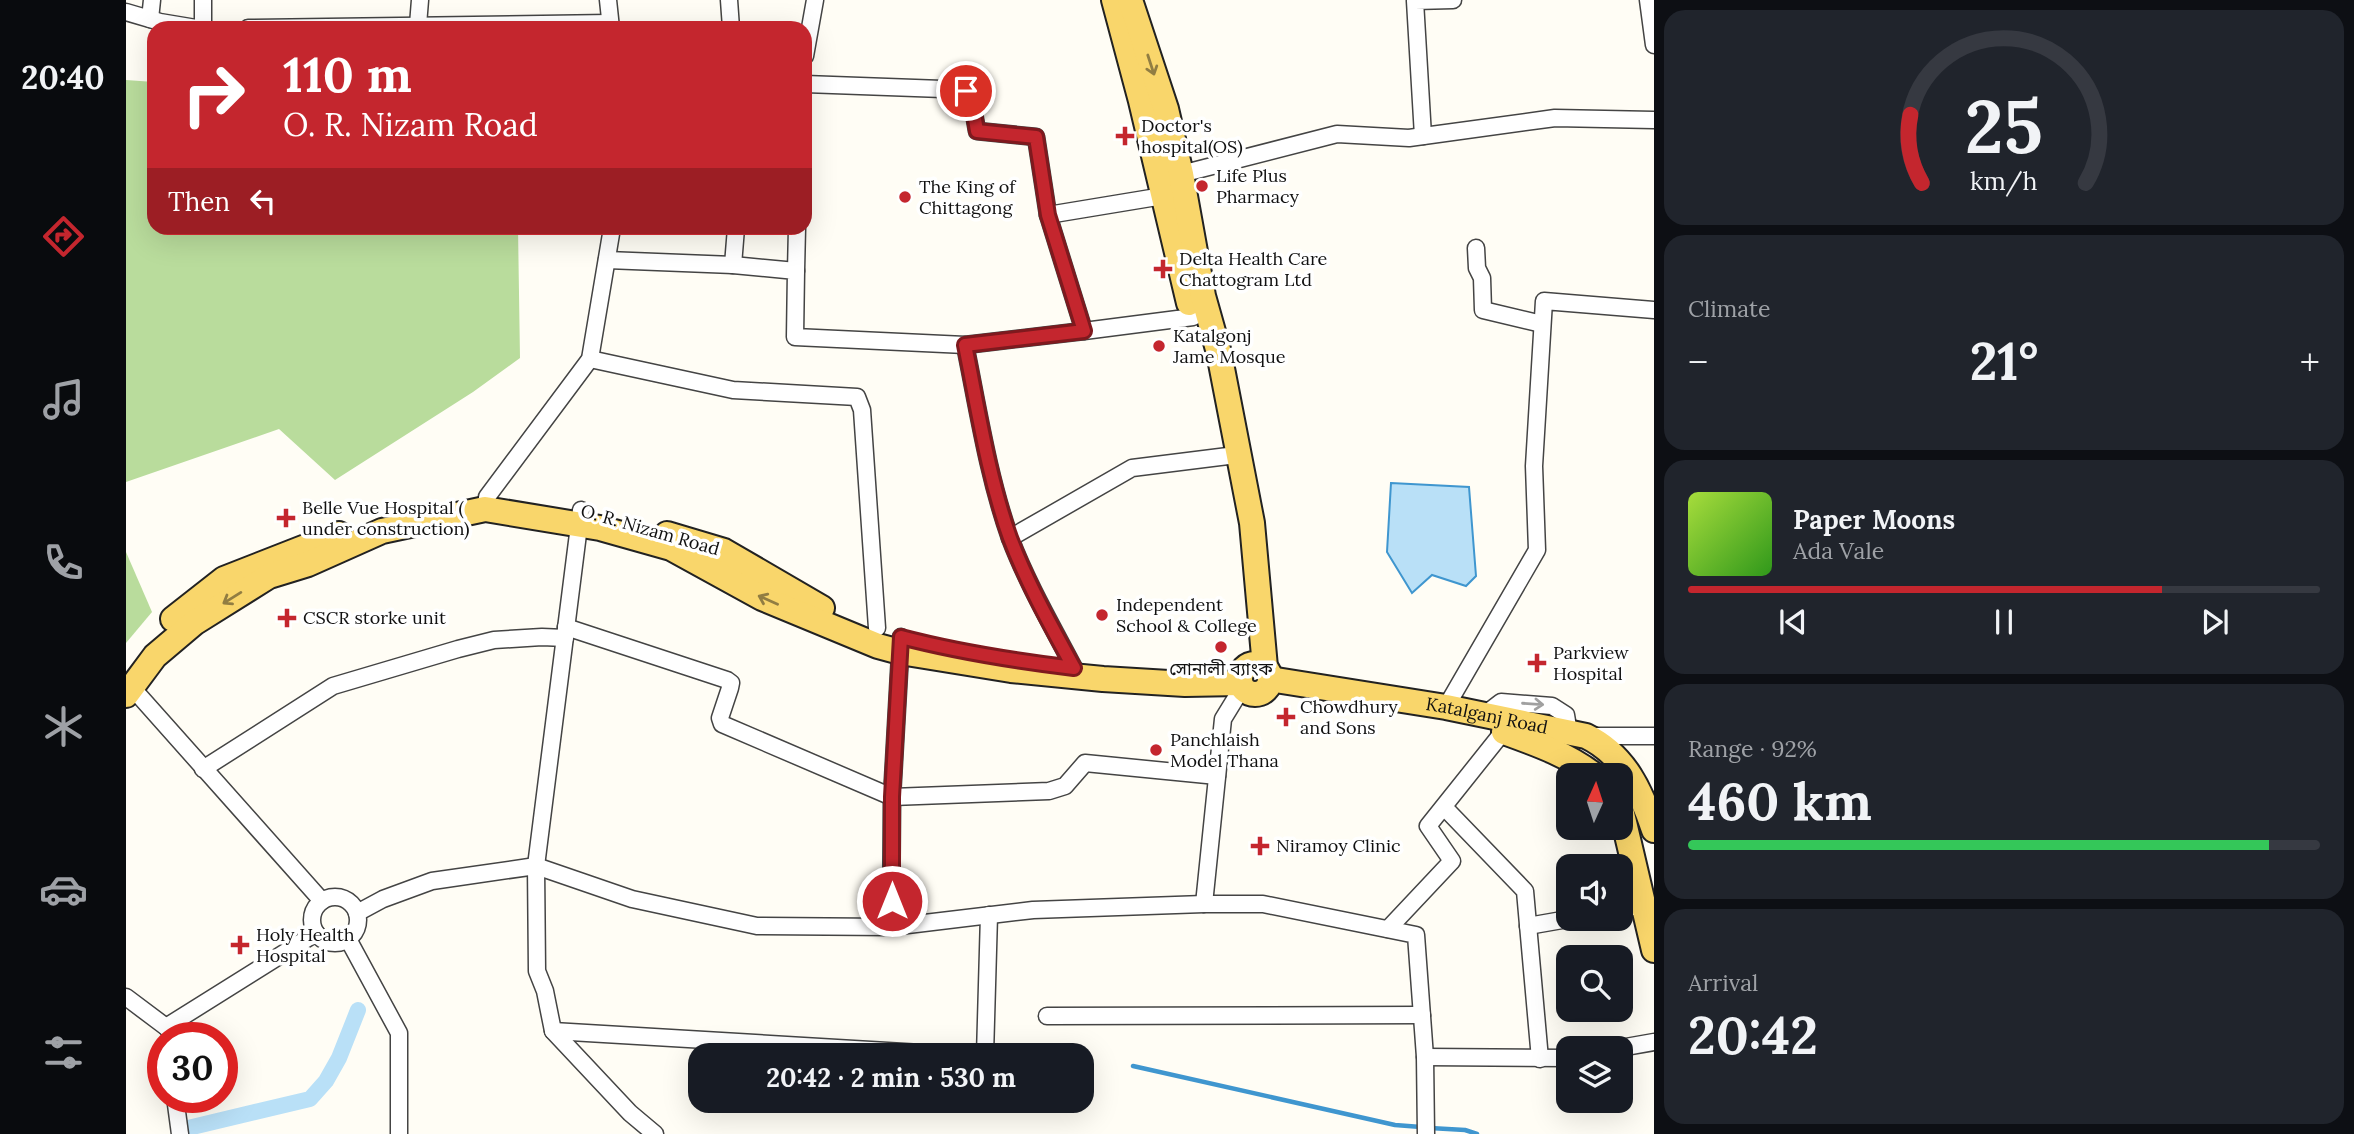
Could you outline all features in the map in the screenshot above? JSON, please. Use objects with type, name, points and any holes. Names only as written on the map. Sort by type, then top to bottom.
[{"type":"main road","points":[[1114,0],[1228,456],[1254,677]]},
{"type":"main road","points":[[1130,0],[1166,109],[1203,296],[1219,353],[1252,523],[1254,677]]},
{"type":"main road","name":"O. R. Nizam Road","points":[[127,684],[167,624],[224,579],[382,518],[487,497],[724,551],[817,606],[877,628],[901,645],[933,645],[1016,661],[1074,668],[1207,676],[1233,673],[1254,677]]},
{"type":"main road","points":[[127,684],[194,623],[269,576],[308,564],[382,531],[485,509],[580,517],[671,548],[762,598],[878,646],[901,645],[1011,670],[1103,679],[1185,684],[1254,677]]},
{"type":"main road","name":"Katalganj Road","points":[[1254,677],[1446,707],[1577,734],[1602,744],[1614,763]]},
{"type":"main road","name":"Katalganj Road","points":[[1254,677],[1503,732],[1550,748],[1578,763]]},
{"type":"main road","name":"Katalganj Road","points":[[1633,788],[1644,801],[1654,830]]},
{"type":"main road","points":[[1631,840],[1647,894],[1654,950]]},
{"type":"street","points":[[150,19],[152,0]]},
{"type":"street","points":[[203,0],[203,21]]},
{"type":"street","points":[[418,21],[420,0]]},
{"type":"street","points":[[608,0],[610,21]]},
{"type":"street","points":[[729,0],[730,21]]},
{"type":"street","points":[[811,21],[815,0]]},
{"type":"street","points":[[1423,136],[1415,1],[1453,0]]},
{"type":"street","points":[[1648,0],[1654,45]]},
{"type":"street","points":[[126,12],[160,21]]},
{"type":"street","points":[[812,84],[970,90],[977,131],[1036,137],[1048,215],[1084,331]]},
{"type":"street","points":[[1181,174],[1337,134],[1409,138],[1555,118],[1654,120]]},
{"type":"street","points":[[1048,215],[1163,196]]},
{"type":"street","points":[[487,497],[590,359],[611,235]]},
{"type":"street","points":[[733,265],[735,235]]},
{"type":"street","points":[[797,235],[795,337],[965,345],[1193,317]]},
{"type":"street","points":[[1476,248],[1476,268],[1482,278],[1483,310],[1542,324]]},
{"type":"street","points":[[607,260],[733,265],[796,271]]},
{"type":"street","points":[[1446,707],[1537,550],[1534,466],[1544,301],[1548,299],[1654,310]]},
{"type":"street","points":[[965,345],[994,484],[1010,538],[1035,595],[1074,668]]},
{"type":"street","points":[[590,359],[733,390],[857,397],[862,410],[877,628]]},
{"type":"street","points":[[1010,538],[1132,468],[1228,456]]},
{"type":"street","points":[[580,517],[536,866],[537,971],[545,991],[553,1031],[630,1113],[655,1134]]},
{"type":"street","points":[[203,769],[333,686],[494,640],[566,633],[727,680],[730,688],[720,718],[722,724],[892,797],[1049,791],[1065,786],[1085,763],[1217,776]]},
{"type":"street","points":[[891,927],[892,797],[901,645]]},
{"type":"street","points":[[1204,904],[1223,719],[1254,677]]},
{"type":"street","points":[[127,684],[322,901]]},
{"type":"street","points":[[1388,929],[1452,861],[1427,826],[1503,732]]},
{"type":"street","points":[[1577,734],[1654,736]]},
{"type":"street","points":[[1444,807],[1525,891],[1540,1059]]},
{"type":"street","points":[[357,913],[383,899],[432,881],[536,866],[632,899],[757,926],[891,927],[1032,910],[1263,904],[1388,929],[1416,935],[1425,1057],[1426,1134]]},
{"type":"street","points":[[335,897],[343,898],[354,907],[357,913],[357,928],[348,939],[342,942],[327,942],[316,933],[313,912],[322,901],[335,897]]},
{"type":"street","points":[[985,1043],[989,915]]},
{"type":"street","points":[[1528,926],[1556,921]]},
{"type":"street","points":[[182,1022],[316,933]]},
{"type":"street","points":[[348,939],[398,1033],[399,1134]]},
{"type":"street","points":[[126,997],[155,1022]]},
{"type":"street","points":[[1047,1016],[1422,1015]]},
{"type":"street","points":[[553,1031],[754,1043]]},
{"type":"street","points":[[1633,1046],[1654,1042]]},
{"type":"street","points":[[1425,1057],[1556,1058]]},
{"type":"street","points":[[177,1113],[180,1134]]},
{"type":"green space","points":[[126,80],[147,82],[147,235],[518,235],[520,358],[473,392],[335,480],[279,429],[126,482]]},
{"type":"green space","points":[[126,552],[152,612],[126,643]]},
{"type":"water","points":[[1391,483],[1469,487],[1476,576],[1466,586],[1432,575],[1412,593],[1387,552]]},
{"type":"waterway","points":[[188,1128],[310,1099],[326,1081],[339,1058],[358,1010]]},
{"type":"waterway","points":[[1133,1066],[1395,1125],[1421,1127]]},
{"type":"waterway","points":[[1430,1128],[1465,1130],[1477,1134]]},
{"type":"place","name":"Doctor's hospital(OS)","points":[[1125,136]]},
{"type":"place","name":"Life Plus Pharmacy","points":[[1202,186]]},
{"type":"place","name":"The King of Chittagong","points":[[905,197]]},
{"type":"place","name":"Delta Health Care Chattogram Ltd","points":[[1163,269]]},
{"type":"place","name":"Katalgonj Jame Mosque","points":[[1159,346]]},
{"type":"place","name":"Belle Vue Hospital ( under construction)","points":[[286,518]]},
{"type":"place","name":"Independent School & College","points":[[1102,615]]},
{"type":"place","name":"CSCR storke unit","points":[[287,618]]},
{"type":"place","name":"সোনালী ব্যাংক","points":[[1221,647]]},
{"type":"place","name":"Parkview Hospital","points":[[1537,663]]},
{"type":"place","name":"Chowdhury and Sons","points":[[1286,717]]},
{"type":"place","name":"Panchlaish Model Thana","points":[[1156,750]]},
{"type":"place","name":"Niramoy Clinic","points":[[1260,846]]},
{"type":"place","name":"Holy Health Hospital","points":[[240,945]]},
{"type":"route","points":[[892,901],[892,797],[901,637],[1016,661],[1074,668],[1035,595],[1010,538],[994,484],[965,345],[1084,331],[1048,215],[1036,137],[977,131],[970,90],[966,91]]}]
